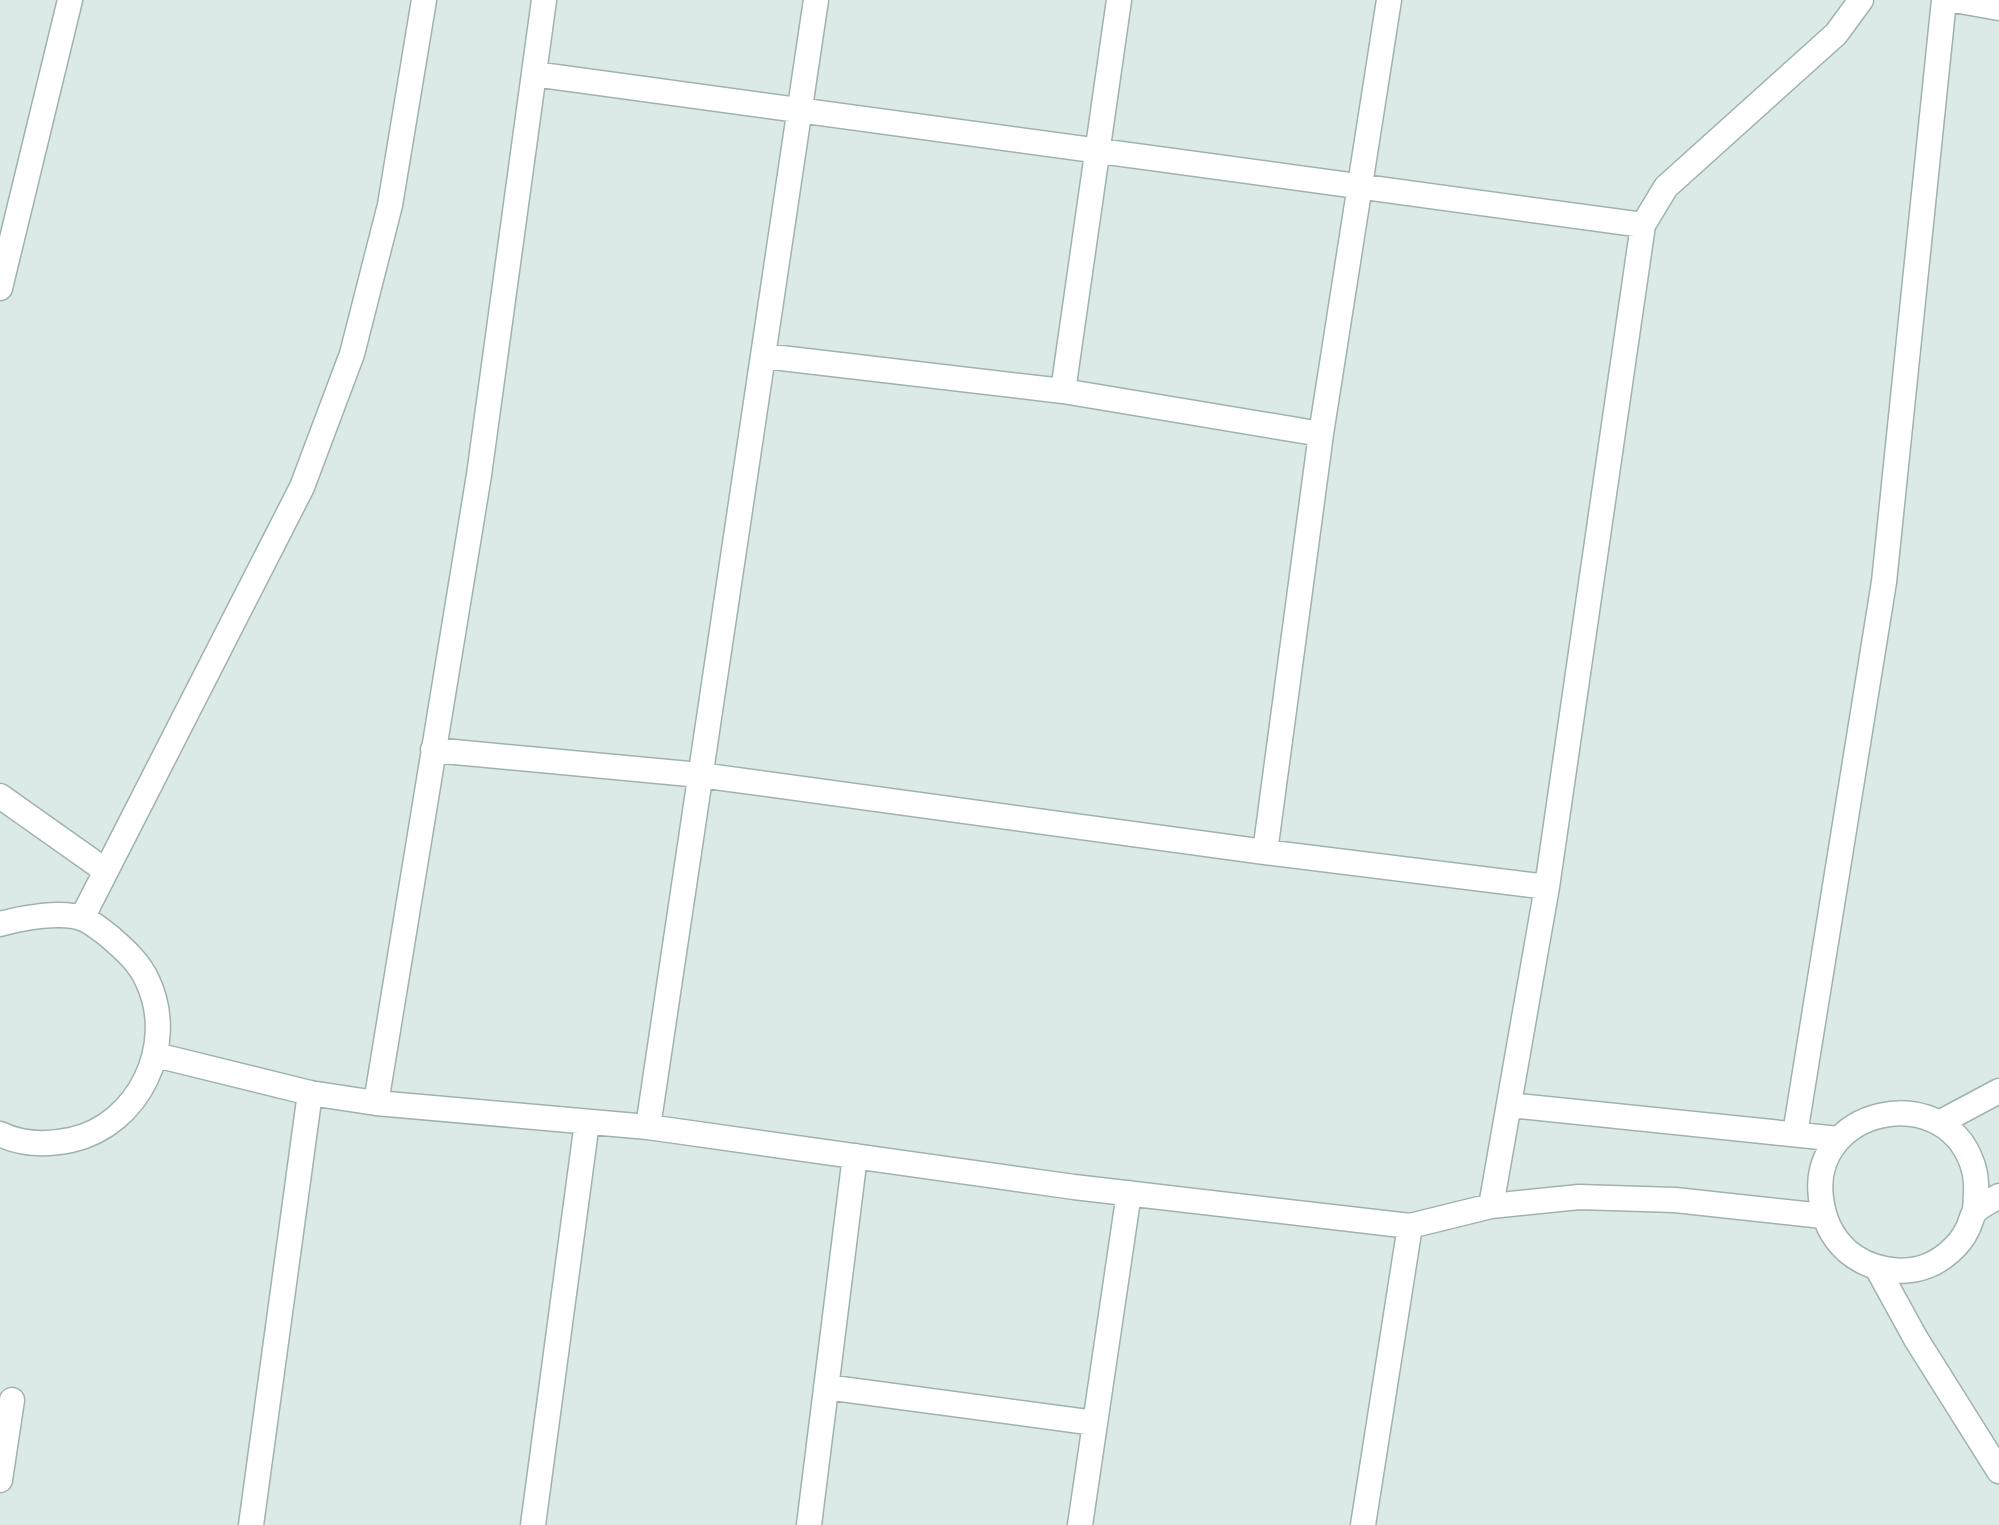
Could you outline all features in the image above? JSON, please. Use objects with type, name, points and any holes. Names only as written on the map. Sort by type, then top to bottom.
[{"type":"street","points":[[0,288],[70,0]]},
{"type":"street","points":[[82,918],[302,487],[352,354],[390,205],[424,0]]},
{"type":"street","points":[[376,1103],[479,475],[544,0]]},
{"type":"street","points":[[648,1127],[816,0]]},
{"type":"street","points":[[1063,391],[1119,0]]},
{"type":"street","points":[[1265,852],[1321,434],[1389,0]]},
{"type":"street","points":[[1491,1206],[1547,887],[1643,225],[1666,187],[1836,34],[1861,0]]},
{"type":"street","points":[[1795,1134],[1884,582],[1944,0]]},
{"type":"street","points":[[1954,0],[1999,8]]},
{"type":"street","points":[[534,74],[1643,225]]},
{"type":"street","points":[[764,356],[1063,391],[1321,434]]},
{"type":"street","points":[[433,750],[700,775],[1547,887]]},
{"type":"street","points":[[0,796],[106,871]]},
{"type":"street","points":[[0,924],[28,916],[82,918],[128,951],[148,982],[158,1018],[156,1055],[142,1089],[118,1117],[86,1137],[50,1144],[13,1141],[0,1134]]},
{"type":"street","points":[[156,1055],[310,1093],[376,1103],[648,1127],[1129,1193],[1410,1226],[1491,1206],[1579,1197],[1675,1200],[1823,1216]]},
{"type":"street","points":[[1939,1123],[1999,1091]]},
{"type":"street","points":[[251,1525],[310,1093]]},
{"type":"street","points":[[1509,1105],[1839,1139]]},
{"type":"street","points":[[1886,1113],[1913,1113],[1939,1123],[1958,1139],[1972,1161],[1977,1185],[1975,1211],[1965,1234],[1949,1253],[1927,1266],[1903,1271],[1877,1268],[1855,1257],[1836,1240],[1823,1216],[1820,1189],[1825,1162],[1839,1139],[1860,1122],[1886,1113]]},
{"type":"street","points":[[533,1525],[587,1122]]},
{"type":"street","points":[[809,1525],[855,1156]]},
{"type":"street","points":[[1080,1525],[1129,1193]]},
{"type":"street","points":[[1975,1211],[1999,1196]]},
{"type":"street","points":[[1363,1525],[1410,1226]]},
{"type":"street","points":[[1877,1268],[1916,1339],[1999,1471]]},
{"type":"street","points":[[826,1387],[1095,1423]]},
{"type":"street","points":[[0,1480],[12,1400]]}]
